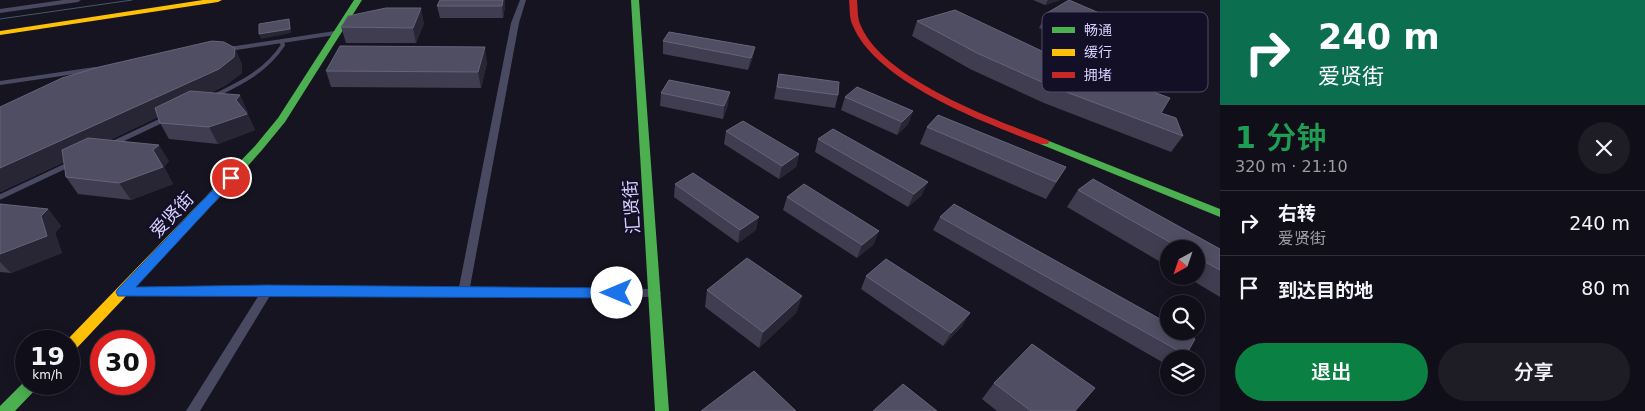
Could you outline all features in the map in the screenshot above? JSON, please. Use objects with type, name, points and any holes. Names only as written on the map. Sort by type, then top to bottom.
[{"type":"main road","points":[[0,27],[184,0]]},
{"type":"main road","points":[[0,33],[218,0]]},
{"type":"main road","name":"爱贤街","points":[[80,336],[258,149],[293,103],[335,33],[358,0]]},
{"type":"main road","name":"汇贤街","points":[[635,0],[662,411]]},
{"type":"main road","points":[[853,0],[852,9],[855,26],[869,46],[896,70],[922,87],[984,117],[1220,213]]},
{"type":"main road","points":[[6,411],[21,395]]},
{"type":"street","points":[[0,11],[78,0]]},
{"type":"street","points":[[464,291],[515,23],[523,0]]},
{"type":"street","points":[[193,411],[268,290]]},
{"type":"street","points":[[123,292],[268,290],[655,294]]},
{"type":"lane","points":[[223,50],[335,33]]},
{"type":"lane","points":[[206,100],[256,76],[280,51],[283,45],[281,41]]},
{"type":"lane","points":[[0,83],[97,69]]},
{"type":"lane","points":[[108,146],[170,117]]},
{"type":"lane","points":[[0,197],[72,163]]},
{"type":"building","points":[[440,0],[503,0],[502,6],[437,6]]},
{"type":"building","points":[[1069,0],[1097,12],[1049,12]]},
{"type":"building","points":[[386,8],[421,8],[413,28],[341,27],[348,16]]},
{"type":"building","points":[[955,10],[1042,51],[1042,82],[977,53],[917,21]]},
{"type":"building","points":[[289,19],[290,29],[259,34],[259,24]]},
{"type":"building","points":[[669,32],[755,47],[751,58],[663,41]]},
{"type":"building","points":[[212,41],[224,42],[235,48],[234,57],[219,69],[0,168],[0,107],[62,78],[99,67]]},
{"type":"building","points":[[340,46],[485,47],[478,72],[326,71]]},
{"type":"building","points":[[779,74],[839,82],[838,95],[777,87]]},
{"type":"building","points":[[669,80],[730,92],[724,106],[661,93]]},
{"type":"building","points":[[857,87],[913,111],[902,122],[845,97]]},
{"type":"building","points":[[190,91],[240,95],[236,100],[247,114],[209,127],[160,123],[155,108]]},
{"type":"building","points":[[1066,92],[1153,92],[1170,98],[1161,113],[1176,118],[1183,136]]},
{"type":"building","points":[[938,115],[1066,167],[1056,182],[927,127]]},
{"type":"building","points":[[743,121],[799,154],[782,166],[726,131]]},
{"type":"building","points":[[833,129],[928,182],[914,194],[818,139]]},
{"type":"building","points":[[88,138],[159,145],[153,150],[163,167],[119,183],[66,177],[62,150]]},
{"type":"building","points":[[693,173],[759,217],[740,230],[675,184]]},
{"type":"building","points":[[1093,179],[1204,240],[1166,240],[1078,190]]},
{"type":"building","points":[[804,184],[879,231],[862,245],[787,197]]},
{"type":"building","points":[[0,204],[48,209],[41,216],[47,236],[0,254]]},
{"type":"building","points":[[954,204],[1160,319],[1160,340],[1194,340],[1189,350],[1177,350],[940,217]]},
{"type":"building","points":[[1205,241],[1220,249],[1220,270],[1205,262]]},
{"type":"building","points":[[747,258],[802,296],[763,332],[707,290]]},
{"type":"building","points":[[886,259],[970,313],[951,333],[866,276]]},
{"type":"building","points":[[1032,344],[1095,388],[1075,411],[1031,411],[994,383]]},
{"type":"building","points":[[754,371],[796,411],[701,411]]},
{"type":"building","points":[[903,384],[937,411],[873,411]]},
{"type":"tram line","points":[[0,19],[132,0]]},
{"type":"traffic: fast","points":[[226,183],[274,130],[358,0]]},
{"type":"traffic: fast","points":[[635,0],[662,411]]},
{"type":"traffic: fast","points":[[1044,142],[1220,213]]},
{"type":"traffic: fast","points":[[5,411],[21,395]]},
{"type":"traffic: slow","points":[[0,33],[218,0]]},
{"type":"traffic: slow","points":[[80,336],[226,183]]},
{"type":"traffic: jam","points":[[853,0],[857,27],[869,46],[888,64],[912,81],[968,111],[1044,142]]},
{"type":"route","points":[[231,178],[123,292],[268,290],[617,293]]}]
